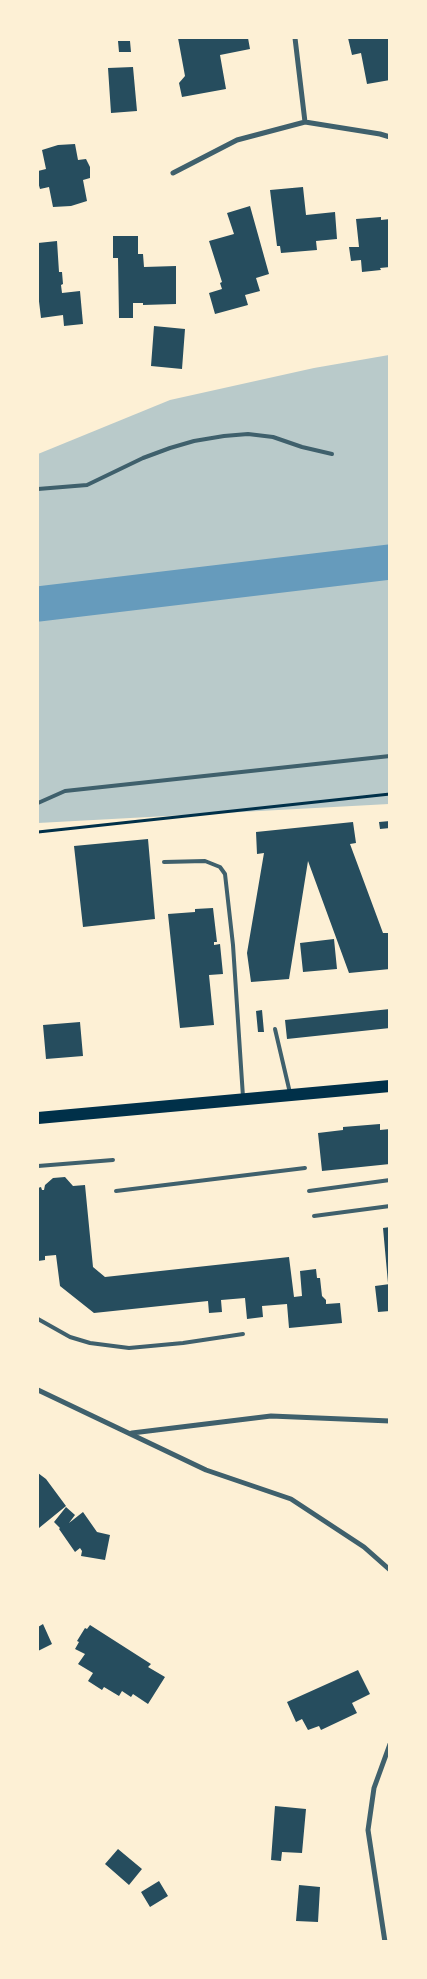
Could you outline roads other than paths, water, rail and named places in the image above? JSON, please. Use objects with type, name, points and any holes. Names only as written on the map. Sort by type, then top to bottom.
[{"type":"main road","points":[[38,1118],[390,1086]]},
{"type":"street","points":[[295,38],[304,122]]},
{"type":"street","points":[[173,173],[237,140],[304,122],[390,137]]},
{"type":"street","points":[[38,1390],[206,1470],[291,1499],[364,1547],[390,1570]]},
{"type":"street","points":[[131,1433],[271,1416],[390,1421]]},
{"type":"street","points":[[385,1942],[368,1830],[374,1788],[390,1744]]},
{"type":"lane","points":[[38,489],[87,485],[143,458],[194,441],[224,436],[248,434],[273,437],[302,447],[332,454]]},
{"type":"lane","points":[[38,803],[65,791],[390,756]]},
{"type":"lane","points":[[164,862],[205,862],[220,867],[225,874],[233,945],[243,1099]]},
{"type":"lane","points":[[275,1029],[290,1094]]},
{"type":"lane","points":[[38,1166],[113,1160]]},
{"type":"lane","points":[[116,1191],[305,1168]]},
{"type":"lane","points":[[309,1191],[390,1180]]},
{"type":"lane","points":[[314,1216],[390,1206]]},
{"type":"lane","points":[[38,1319],[70,1337],[90,1343],[129,1348],[183,1343],[244,1334]]},
{"type":"waterway","points":[[38,604],[390,562]]}]
